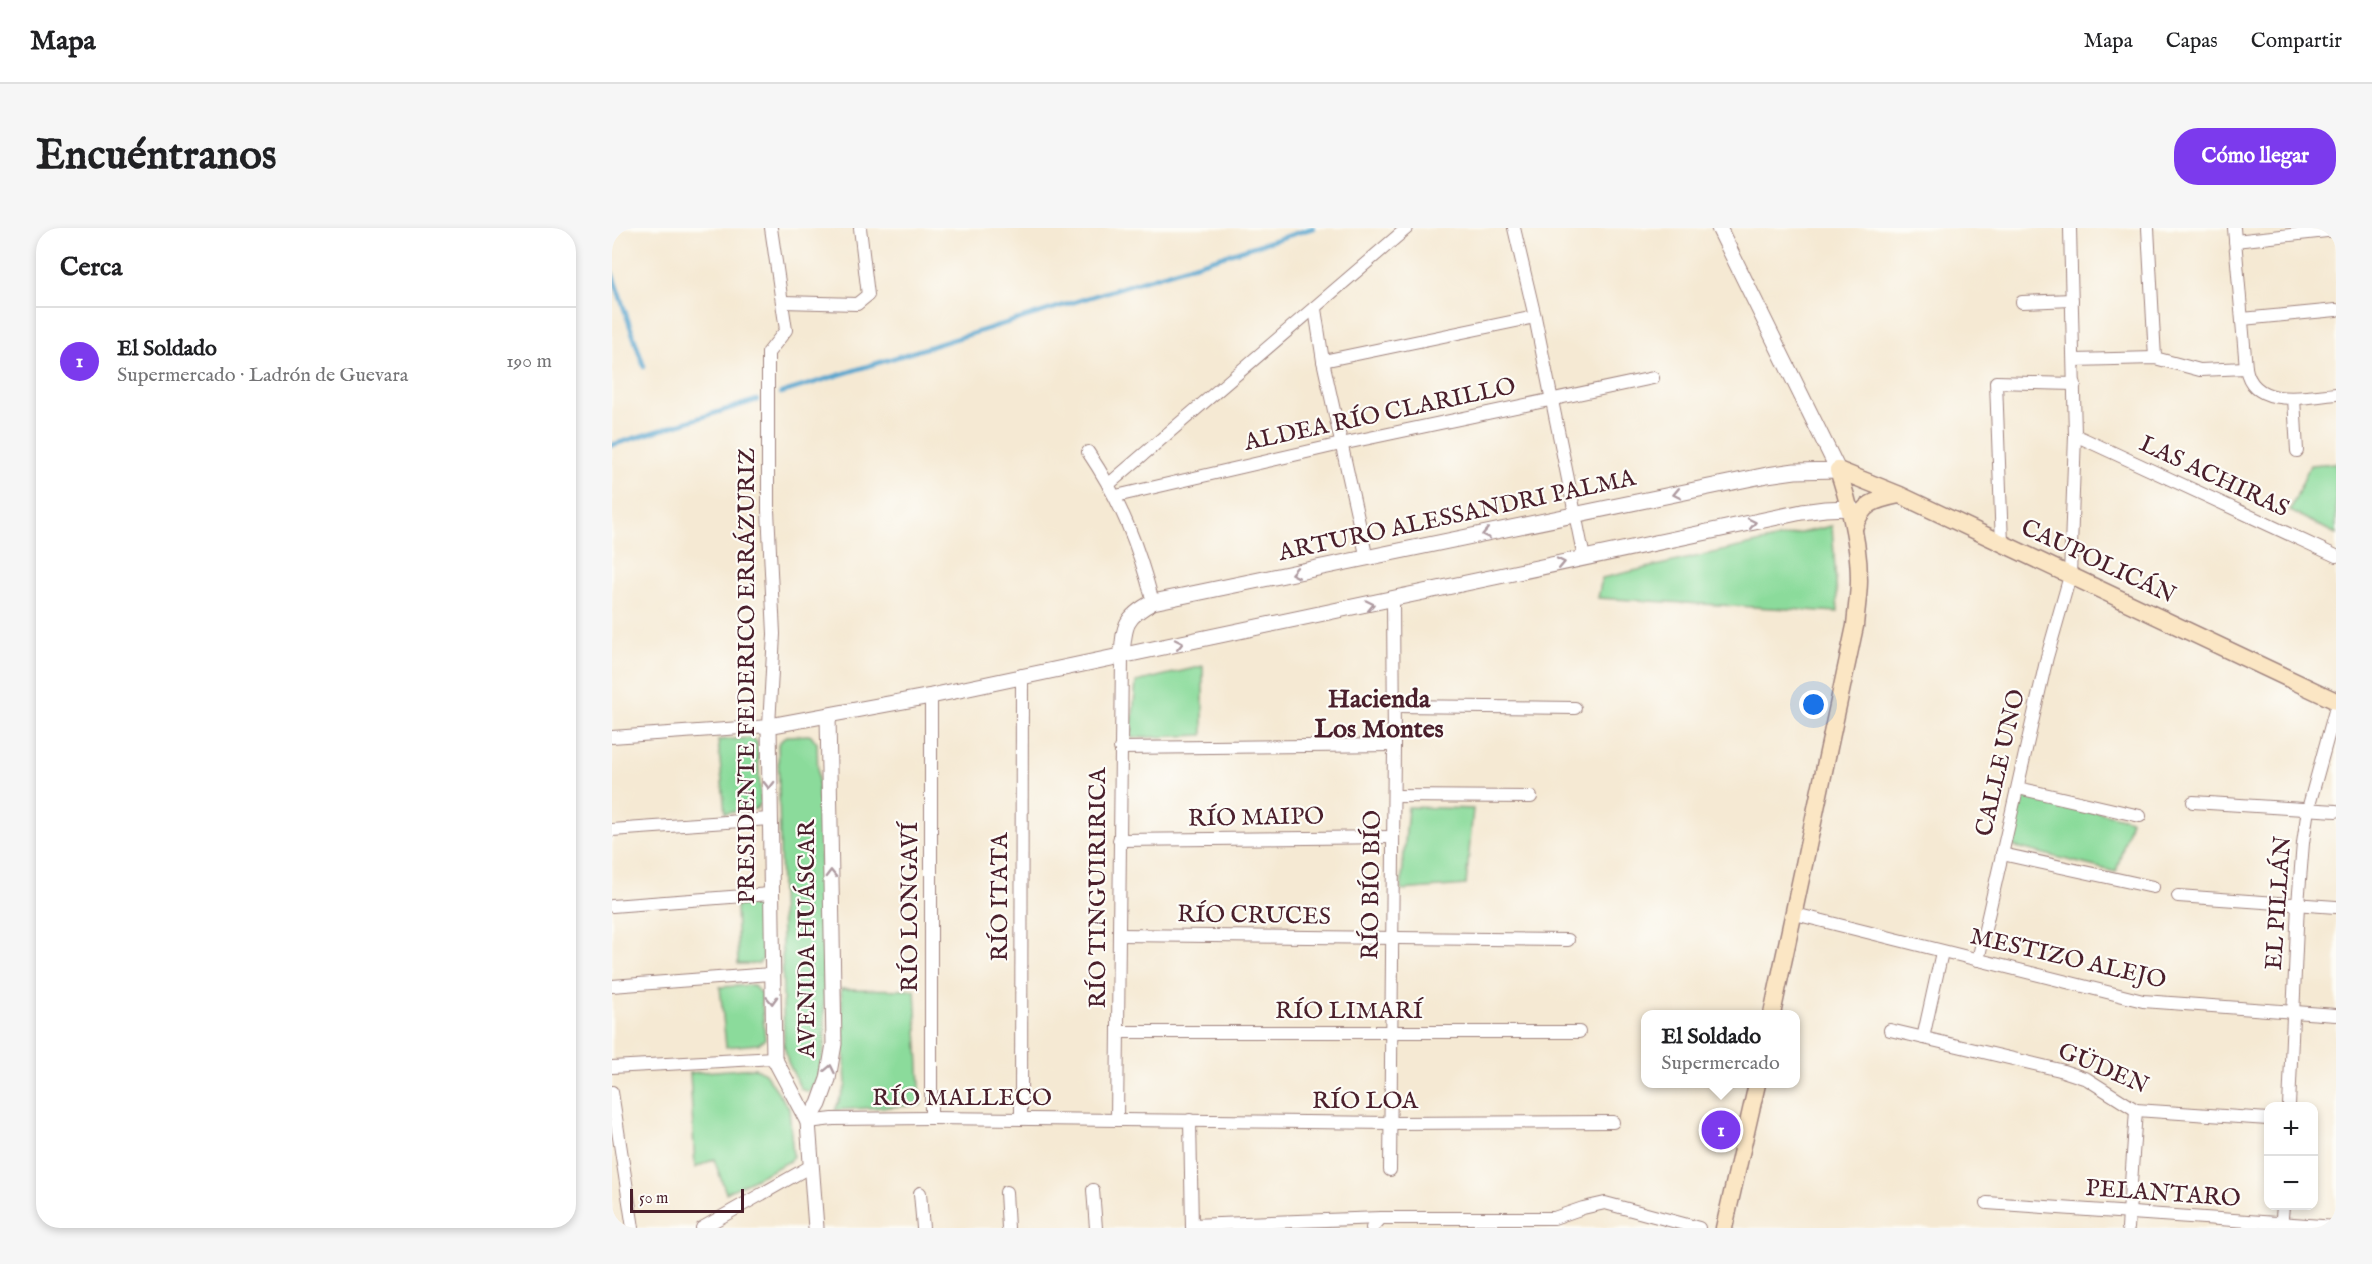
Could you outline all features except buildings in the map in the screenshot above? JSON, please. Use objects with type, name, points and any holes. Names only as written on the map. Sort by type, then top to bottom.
[{"type":"main road","name":"CAUPOLICÁN","points":[[1838,470],[1900,495],[2336,701]]},
{"type":"main road","points":[[1773,1010],[1855,626],[1859,580],[1854,529],[1851,508],[1838,470]]},
{"type":"main road","points":[[1854,529],[1858,515],[1868,505],[1879,499],[1900,495]]},
{"type":"main road","points":[[1724,1228],[1756,1088]]},
{"type":"street","name":"PRESIDENTE FEDERICO ERRÁZURIZ","points":[[771,228],[786,330],[768,353],[768,510],[774,634],[769,726],[774,1058],[808,1122]]},
{"type":"street","points":[[783,302],[857,304],[868,295],[860,228]]},
{"type":"street","points":[[1109,484],[1407,228]]},
{"type":"street","points":[[1514,228],[1535,317],[1550,400],[1584,558]]},
{"type":"street","points":[[1719,228],[1838,470]]},
{"type":"street","name":"CALLE UNO","points":[[1978,960],[2047,657],[2070,576],[2075,384],[2070,228]]},
{"type":"street","points":[[2148,228],[2156,358]]},
{"type":"street","points":[[2336,231],[2234,234],[2246,368],[2250,382],[2260,391],[2294,398],[2336,394]]},
{"type":"street","points":[[2022,302],[2073,300]]},
{"type":"street","points":[[1315,309],[1323,362],[1367,559]]},
{"type":"street","points":[[2241,319],[2336,310]]},
{"type":"street","points":[[1323,362],[1535,317]]},
{"type":"street","points":[[2074,360],[2156,358],[2189,369],[2246,368]]},
{"type":"street","name":"ALDEA RÍO CLARILLO","points":[[1116,496],[1341,444],[1653,378]]},
{"type":"street","points":[[2002,544],[1996,381],[2075,384]]},
{"type":"street","points":[[2294,398],[2297,451]]},
{"type":"street","name":"LAS ACHIRAS","points":[[2075,435],[2336,556]]},
{"type":"street","points":[[1088,452],[1116,496],[1141,556],[1153,602]]},
{"type":"street","name":"ARTURO ALESSANDRI PALMA","points":[[1122,656],[1124,629],[1129,619],[1137,611],[1153,602],[1767,475],[1795,471],[1838,470]]},
{"type":"street","points":[[612,737],[769,726],[828,716],[1393,600],[1802,512],[1825,508],[1851,508]]},
{"type":"street","name":"RÍO BÍO BÍO","points":[[1390,1170],[1394,796],[1393,600]]},
{"type":"street","name":"RÍO TINGUIRIRICA","points":[[1117,1120],[1122,656]]},
{"type":"street","name":"RÍO ITATA","points":[[1021,1119],[1022,675]]},
{"type":"street","name":"RÍO LONGAVÍ","points":[[931,696],[932,1118]]},
{"type":"street","points":[[1394,706],[1575,708]]},
{"type":"street","name":"EL PILLÁN","points":[[2289,1102],[2298,904],[2308,809],[2336,707]]},
{"type":"street","name":"AVENIDA HUÁSCAR","points":[[808,1122],[819,1104],[828,1079],[834,1044],[828,716]]},
{"type":"street","points":[[1120,748],[1394,745]]},
{"type":"street","points":[[2018,788],[2140,816]]},
{"type":"street","points":[[1394,796],[1531,797]]},
{"type":"street","points":[[2193,802],[2336,811]]},
{"type":"street","points":[[612,830],[769,819]]},
{"type":"street","name":"RÍO MAIPO","points":[[1119,840],[1393,837]]},
{"type":"street","points":[[2002,854],[2153,887]]},
{"type":"street","points":[[612,906],[770,894]]},
{"type":"street","points":[[2178,897],[2336,907]]},
{"type":"street","name":"MESTIZO ALEJO","points":[[1795,914],[2143,1001],[2336,1015]]},
{"type":"street","name":"RÍO CRUCES","points":[[1119,935],[1568,940]]},
{"type":"street","points":[[1923,1038],[1942,952]]},
{"type":"street","points":[[612,986],[771,974]]},
{"type":"street","name":"GÜDEN","points":[[1890,1030],[2078,1076],[2136,1110],[2264,1119]]},
{"type":"street","name":"RÍO LIMARÍ","points":[[1119,1032],[1579,1032]]},
{"type":"street","points":[[612,1067],[774,1058]]},
{"type":"street","points":[[612,1092],[633,1228]]},
{"type":"street","points":[[2128,1228],[2136,1110]]},
{"type":"street","name":"RÍO MALLECO","points":[[808,1122],[833,1119],[932,1118],[1117,1120]]},
{"type":"street","name":"RÍO LOA","points":[[1117,1120],[1390,1123],[1613,1122]]},
{"type":"street","points":[[1190,1120],[1192,1227],[1381,1218],[1460,1223],[1552,1223],[1583,1208],[1605,1203],[1699,1228]]},
{"type":"street","points":[[808,1122],[816,1228]]},
{"type":"street","points":[[702,1228],[811,1166]]},
{"type":"street","points":[[1093,1190],[1095,1228]]},
{"type":"street","points":[[1006,1192],[1008,1228]]},
{"type":"street","points":[[920,1193],[923,1228]]},
{"type":"street","name":"PELANTARO","points":[[1987,1203],[2281,1226],[2336,1227]]},
{"type":"street","points":[[2281,1226],[2283,1210]]},
{"type":"street","points":[[1372,1228],[1381,1218]]},
{"type":"green space","points":[[2336,463],[2336,534],[2290,511],[2310,465]]},
{"type":"green space","points":[[1832,526],[1838,612],[1598,598],[1602,578]]},
{"type":"green space","points":[[1203,666],[1203,735],[1131,738],[1136,682]]},
{"type":"green space","points":[[811,735],[817,743],[825,1036],[823,1059],[817,1080],[808,1092],[801,1089],[788,1062],[784,1045],[778,744],[786,736]]},
{"type":"green space","points":[[752,738],[757,742],[761,803],[756,809],[725,813],[718,740]]},
{"type":"green space","points":[[2021,793],[2131,820],[2116,872],[2008,845]]},
{"type":"green space","points":[[1408,807],[1473,809],[1466,885],[1401,890]]},
{"type":"green space","points":[[762,904],[763,959],[758,964],[738,964],[736,906]]},
{"type":"green space","points":[[753,985],[761,994],[765,1039],[758,1044],[726,1047],[720,987]]},
{"type":"green space","points":[[841,989],[915,990],[921,1105],[835,1110],[846,1085]]},
{"type":"green space","points":[[755,1068],[765,1073],[789,1108],[793,1156],[790,1161],[726,1193],[714,1159],[695,1168],[690,1073]]},
{"type":"waterway","points":[[781,393],[1313,228]]},
{"type":"waterway","points":[[612,273],[644,367]]},
{"type":"waterway","points":[[612,445],[757,400]]},
{"type":"place","name":"El Soldado","points":[[1721,1130]]},
{"type":"district","name":"Hacienda Los Montes","points":[[1379,714]]}]
